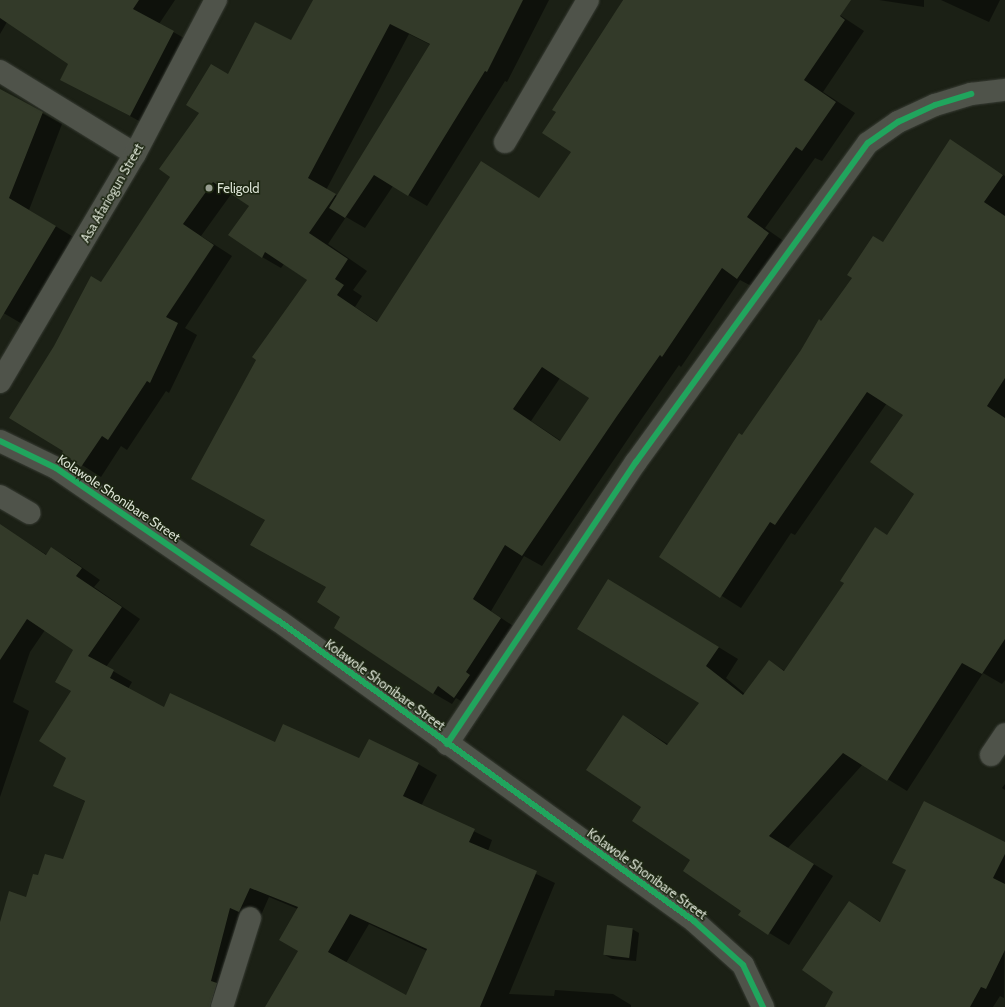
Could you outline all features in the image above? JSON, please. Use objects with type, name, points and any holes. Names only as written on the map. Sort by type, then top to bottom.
[{"type":"street","name":"Asa Afariogun Street","points":[[0,382],[135,154],[216,0]]},
{"type":"street","points":[[505,142],[588,0]]},
{"type":"street","points":[[0,71],[135,154]]},
{"type":"street","points":[[447,744],[636,462],[868,143],[898,122],[935,105],[972,94],[1005,90]]},
{"type":"street","name":"Kolawole Shonibare Street","points":[[0,441],[56,468],[279,621],[447,744],[694,921],[743,965],[763,1007]]},
{"type":"street","points":[[0,496],[30,513]]},
{"type":"street","points":[[991,755],[1005,734]]},
{"type":"street","points":[[222,1007],[250,918]]},
{"type":"building","points":[[0,0],[139,0],[133,9],[174,31],[130,116],[60,80],[68,64],[0,18]]},
{"type":"building","points":[[313,0],[523,0],[487,72],[485,71],[408,196],[374,175],[345,218],[329,208],[430,44],[390,24],[308,178],[336,194],[309,233],[348,259],[335,279],[344,285],[337,295],[377,322],[481,161],[539,198],[571,152],[542,133],[556,112],[552,110],[623,0],[851,0],[840,16],[845,20],[804,80],[836,102],[802,151],[796,147],[747,217],[769,233],[737,279],[722,268],[662,357],[660,355],[617,416],[522,556],[505,545],[473,599],[501,618],[466,672],[470,675],[454,698],[438,686],[433,694],[334,628],[340,617],[317,602],[326,587],[250,545],[265,520],[191,479],[256,360],[252,357],[307,280],[265,252],[262,258],[228,235],[249,206],[213,182],[183,224],[214,245],[166,317],[178,323],[150,383],[147,381],[108,440],[102,436],[81,467],[62,453],[63,451],[9,418],[54,346],[91,276],[101,282],[170,177],[159,169],[199,113],[186,105],[211,64],[228,74],[255,22],[291,40]],"holes":[[[542,367],[589,398],[560,441],[513,409]]]},
{"type":"building","points":[[0,89],[43,112],[9,198],[56,226],[0,320]]},
{"type":"building","points":[[950,139],[1003,175],[984,202],[1005,216],[1005,378],[987,406],[1005,418],[1005,639],[982,674],[962,663],[887,781],[843,753],[769,836],[814,864],[768,935],[738,915],[741,911],[683,871],[690,860],[632,821],[641,807],[586,770],[623,715],[667,745],[699,703],[577,629],[608,579],[719,647],[706,666],[743,695],[769,660],[784,671],[844,583],[840,581],[875,527],[887,535],[914,494],[870,462],[903,415],[867,392],[775,525],[770,522],[720,598],[659,557],[739,433],[742,435],[801,350],[819,319],[821,321],[852,278],[847,275],[873,236],[883,242]]},
{"type":"building","points":[[0,524],[46,555],[51,547],[82,568],[76,576],[122,607],[88,656],[114,670],[110,678],[164,707],[170,693],[275,742],[283,724],[359,758],[369,739],[419,763],[403,796],[475,829],[469,842],[537,871],[480,1007],[265,1007],[298,951],[279,940],[298,907],[250,888],[239,912],[230,908],[211,981],[217,983],[210,1007],[0,1007],[0,922],[9,891],[26,897],[33,874],[38,875],[45,854],[63,859],[85,801],[53,786],[66,758],[39,741],[71,691],[55,682],[73,650],[27,619],[0,660]],"holes":[[[350,914],[427,949],[406,995],[328,952]]]},
{"type":"building","points":[[924,801],[1005,842],[1005,854],[993,878],[1005,884],[1005,950],[986,989],[981,987],[970,1007],[825,1007],[833,992],[802,970],[849,901],[880,922],[906,870],[892,863]]},
{"type":"building","points":[[607,925],[633,928],[629,958],[603,955]]},
{"type":"cycle path","points":[[447,744],[636,462],[868,143],[898,122],[935,105],[971,94]]},
{"type":"cycle path","points":[[0,441],[56,468],[279,621],[694,921],[743,965],[763,1007]]},
{"type":"place","name":"Feligold","points":[[209,188]]}]
